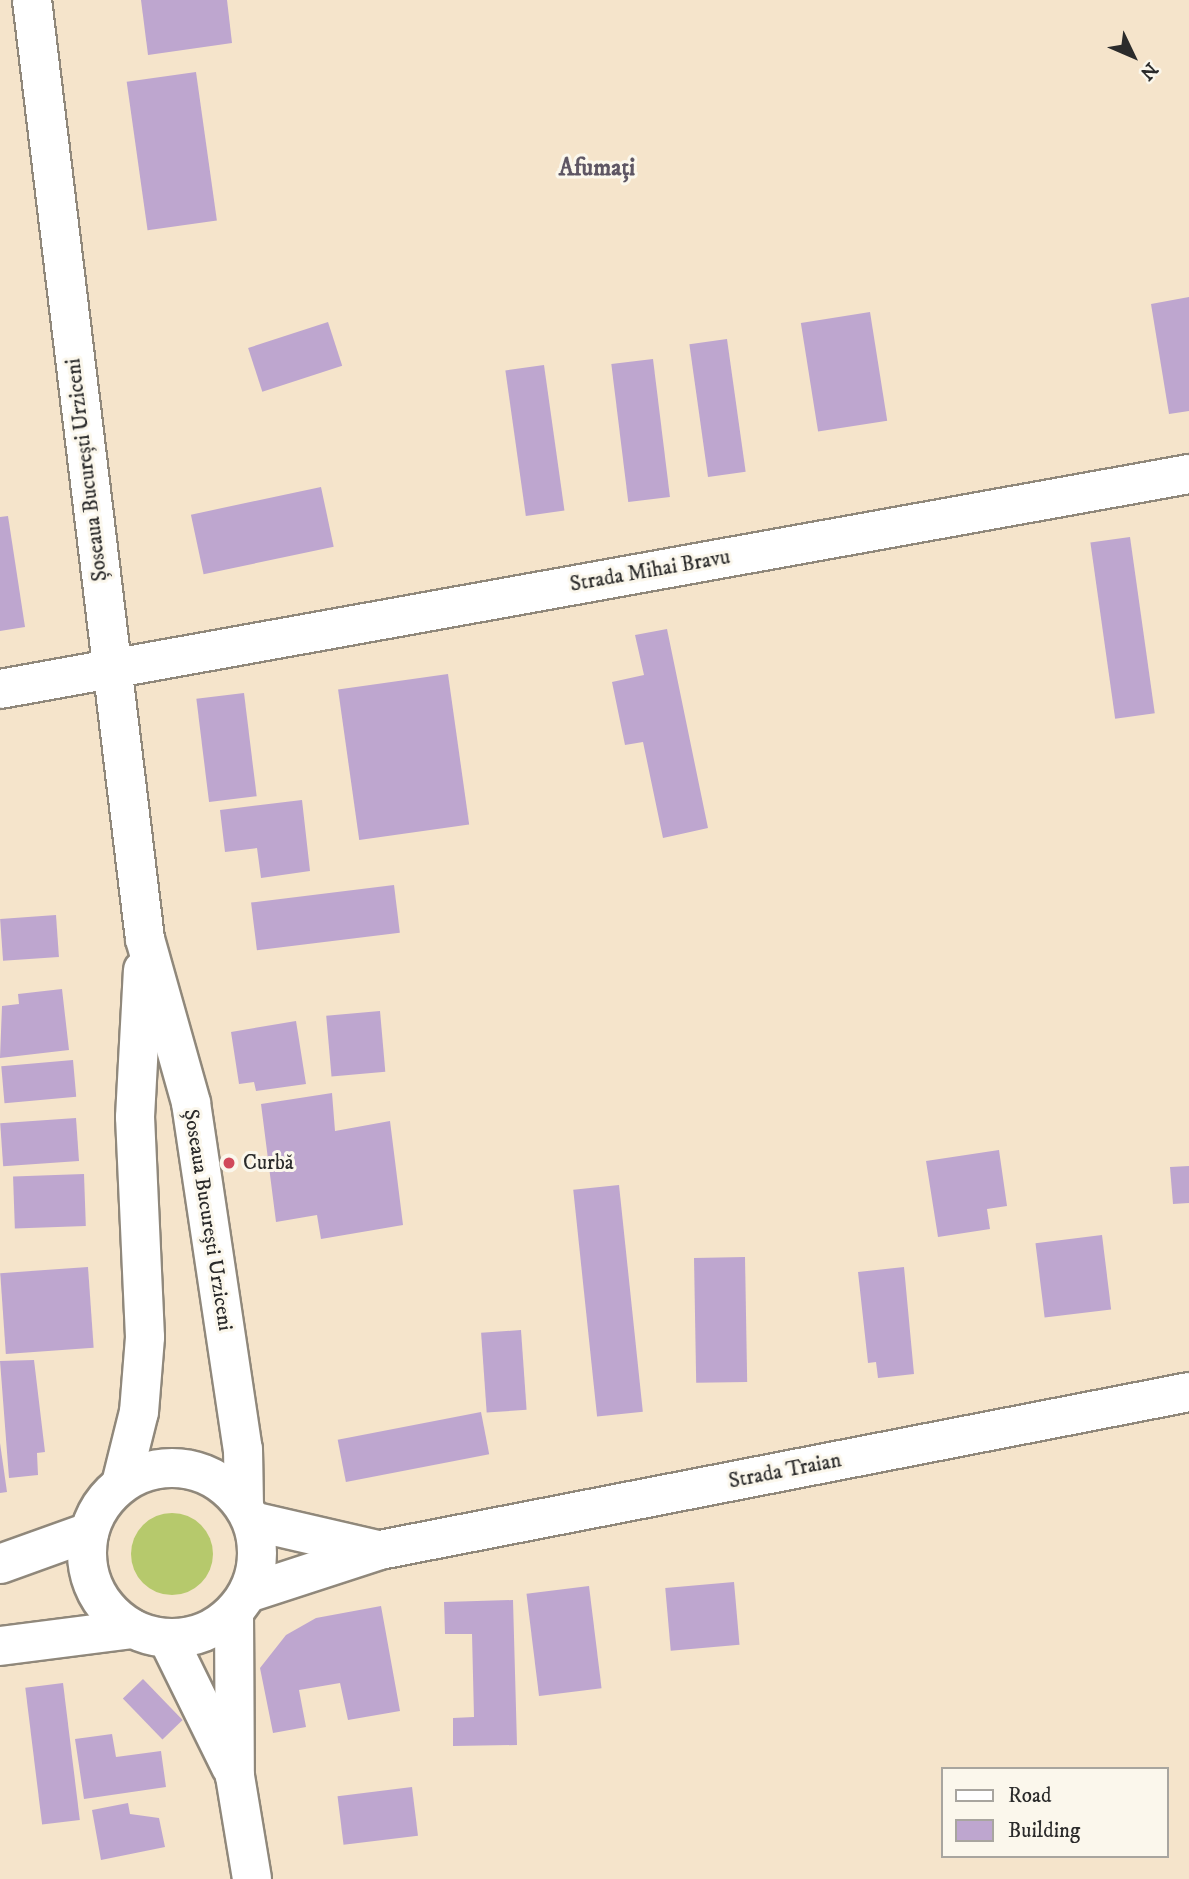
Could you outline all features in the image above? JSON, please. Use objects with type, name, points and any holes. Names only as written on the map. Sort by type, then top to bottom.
[{"type":"main road","name":"Șoseaua București Urziceni","points":[[32,0],[145,939],[194,1117],[243,1449],[248,1513],[258,1557],[241,1603],[235,1776]]},
{"type":"main road","name":"Strada Mihai Bravu","points":[[0,689],[1189,474]]},
{"type":"main road","name":"Șoseaua București Urziceni","points":[[89,1532],[121,1484],[139,1412],[145,1337],[135,1117],[145,939]]},
{"type":"main road","name":"Strada Traian","points":[[241,1603],[380,1550],[1189,1392]]},
{"type":"main road","points":[[121,1484],[145,1472],[191,1470],[225,1485],[248,1513]]},
{"type":"main road","name":"Strada Traian","points":[[248,1513],[380,1550]]},
{"type":"main road","points":[[0,1564],[89,1532],[94,1588],[151,1634],[235,1776],[252,1879]]},
{"type":"main road","points":[[0,1646],[204,1632],[241,1603]]},
{"type":"green space","points":[[172,1513],[188,1516],[201,1525],[210,1538],[213,1554],[210,1570],[201,1583],[188,1592],[172,1595],[156,1592],[143,1583],[134,1570],[131,1554],[134,1538],[143,1525],[156,1516]]},
{"type":"building","points":[[141,0],[227,0],[232,43],[148,55]]},
{"type":"building","points":[[196,72],[217,221],[148,230],[127,82]]},
{"type":"building","points":[[1189,297],[1189,411],[1169,414],[1151,304]]},
{"type":"building","points":[[870,312],[887,421],[818,432],[801,323]]},
{"type":"building","points":[[328,322],[342,366],[262,392],[248,348]]},
{"type":"building","points":[[727,339],[746,472],[708,477],[689,344]]},
{"type":"building","points":[[653,359],[670,497],[628,502],[611,364]]},
{"type":"building","points":[[544,365],[564,511],[526,516],[505,370]]},
{"type":"building","points":[[321,487],[334,547],[204,574],[191,515]]},
{"type":"building","points":[[8,516],[25,627],[0,631],[0,517]]},
{"type":"building","points":[[1130,537],[1155,713],[1115,719],[1090,543]]},
{"type":"building","points":[[667,629],[708,828],[663,838],[643,742],[625,745],[612,682],[644,675],[635,635]]},
{"type":"building","points":[[448,674],[469,825],[359,840],[338,689]]},
{"type":"building","points":[[244,693],[257,796],[209,802],[196,699]]},
{"type":"building","points":[[302,800],[310,871],[261,878],[257,848],[225,852],[220,810]]},
{"type":"building","points":[[394,885],[400,933],[257,950],[251,903]]},
{"type":"building","points":[[56,915],[59,957],[3,961],[0,919]]},
{"type":"building","points":[[62,989],[69,1050],[0,1058],[2,1006],[19,1004],[18,994]]},
{"type":"building","points":[[380,1011],[385,1072],[332,1076],[326,1016]]},
{"type":"building","points":[[296,1021],[306,1084],[256,1091],[254,1082],[239,1084],[231,1032]]},
{"type":"building","points":[[73,1060],[76,1097],[4,1103],[1,1066]]},
{"type":"building","points":[[332,1093],[335,1131],[390,1121],[403,1225],[321,1239],[317,1215],[276,1222],[261,1104]]},
{"type":"building","points":[[76,1118],[79,1161],[3,1166],[0,1123]]},
{"type":"building","points":[[999,1150],[1007,1206],[987,1209],[990,1229],[938,1237],[926,1161]]},
{"type":"building","points":[[1189,1166],[1189,1203],[1173,1204],[1170,1167]]},
{"type":"building","points":[[84,1174],[86,1226],[15,1228],[13,1176]]},
{"type":"building","points":[[619,1185],[643,1412],[597,1417],[573,1190]]},
{"type":"building","points":[[1102,1235],[1111,1309],[1045,1318],[1035,1243]]},
{"type":"building","points":[[745,1257],[747,1382],[696,1383],[694,1258]]},
{"type":"building","points":[[88,1267],[94,1348],[6,1354],[0,1273]]},
{"type":"building","points":[[904,1267],[914,1374],[878,1378],[876,1362],[868,1363],[858,1272]]},
{"type":"building","points":[[521,1330],[527,1410],[487,1413],[481,1333]]},
{"type":"building","points":[[34,1360],[45,1452],[37,1453],[38,1475],[9,1478],[0,1361]]},
{"type":"building","points":[[481,1412],[489,1454],[346,1482],[338,1440]]},
{"type":"building","points":[[0,1443],[7,1492],[0,1493]]},
{"type":"building","points":[[734,1582],[739,1645],[671,1651],[665,1588]]},
{"type":"building","points":[[589,1586],[602,1688],[539,1696],[526,1594]]},
{"type":"building","points":[[513,1600],[517,1745],[453,1746],[453,1718],[474,1717],[472,1634],[445,1634],[444,1602]]},
{"type":"building","points":[[381,1606],[400,1711],[348,1720],[340,1683],[299,1690],[306,1727],[273,1733],[260,1668],[286,1635],[316,1618]]},
{"type":"building","points":[[143,1679],[183,1720],[162,1739],[123,1698]]},
{"type":"building","points":[[63,1683],[80,1820],[42,1825],[25,1688]]},
{"type":"building","points":[[112,1734],[116,1757],[161,1751],[166,1787],[84,1799],[75,1739]]},
{"type":"building","points":[[412,1787],[418,1836],[344,1845],[338,1796]]},
{"type":"building","points":[[128,1803],[130,1814],[159,1818],[165,1847],[101,1860],[92,1810]]},
{"type":"place","name":"Curbă","points":[[229,1163]]},
{"type":"district","name":"Afumați","points":[[597,169]]}]
